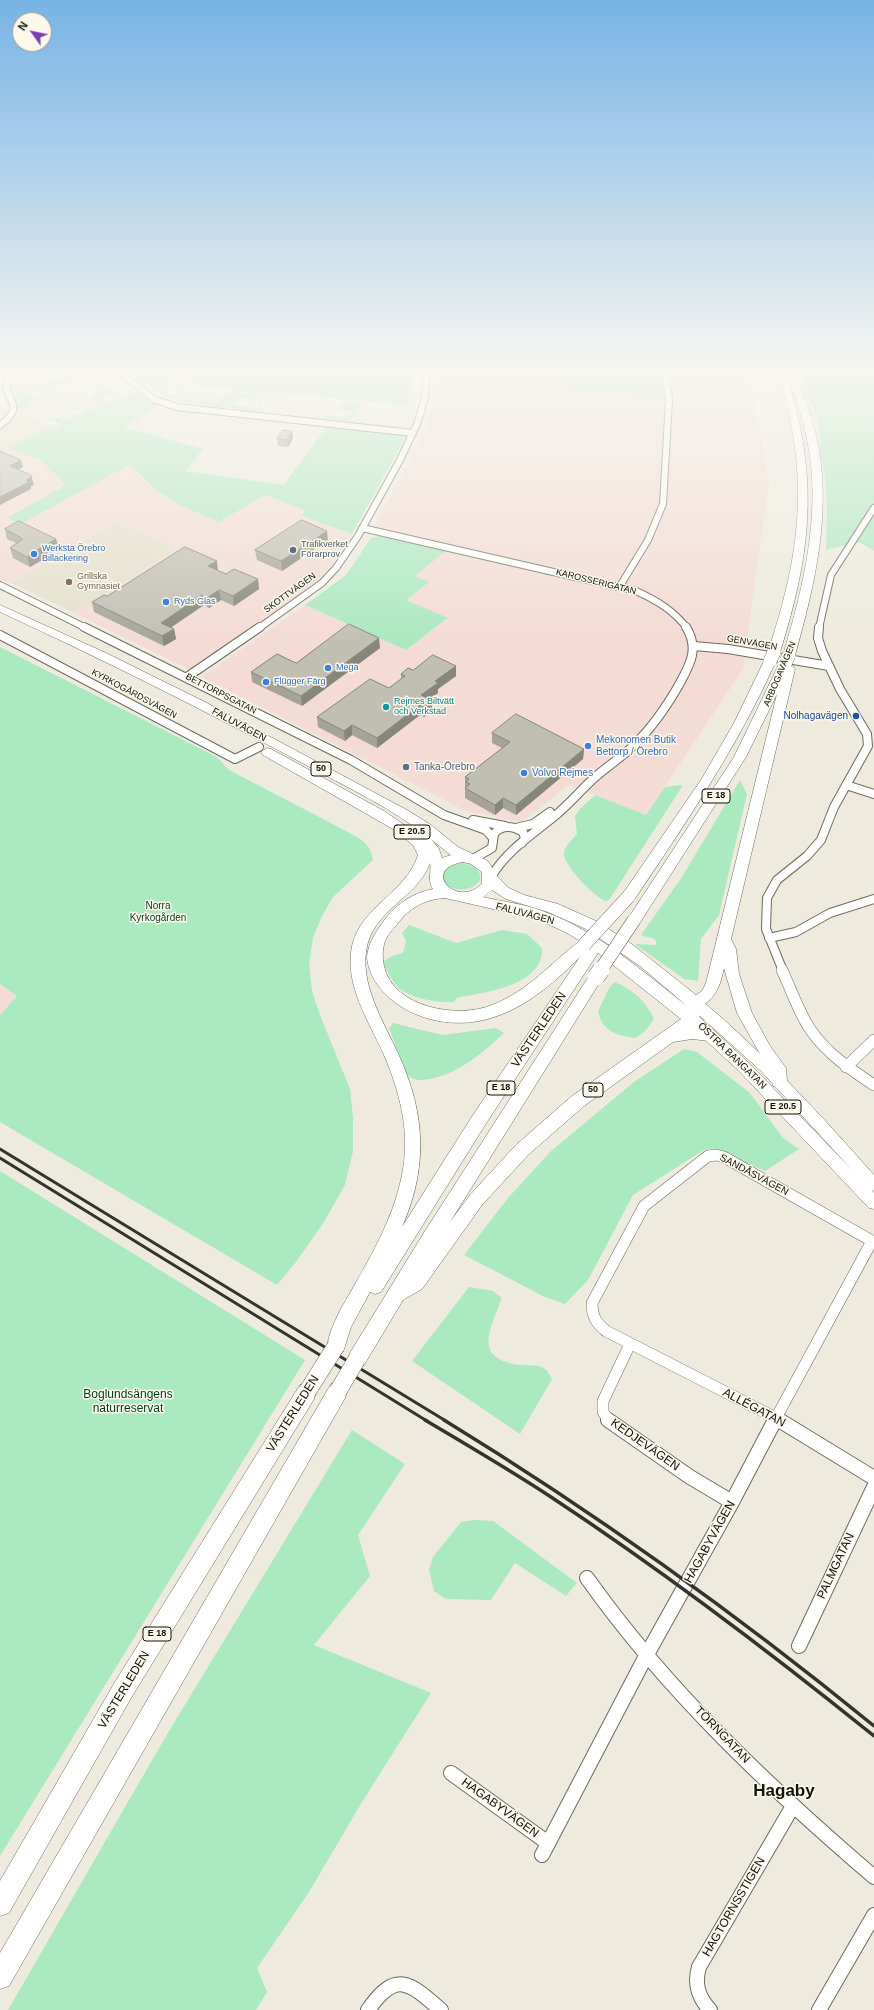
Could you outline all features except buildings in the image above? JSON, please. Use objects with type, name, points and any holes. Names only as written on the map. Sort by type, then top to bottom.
[{"type":"highway","name":"ARBOGAVÄGEN","points":[[603,935],[677,828],[722,758],[753,701],[772,657],[788,609],[796,576],[804,513],[803,460]]},
{"type":"highway","name":"ARBOGAVÄGEN","points":[[616,948],[740,757],[760,720],[787,660],[805,604],[811,577],[817,533],[815,460]]},
{"type":"highway","name":"FALUVÄGEN","points":[[0,608],[402,812],[426,828],[453,850],[470,858]]},
{"type":"highway","name":"FALUVÄGEN","points":[[0,616],[160,689],[259,747],[423,839],[434,852],[437,869]]},
{"type":"highway","name":"E 18","points":[[695,1003],[707,995],[713,983],[789,669],[787,660]]},
{"type":"highway","name":"50","points":[[370,809],[408,834],[422,846],[425,852],[425,858],[420,869],[366,926],[360,941],[358,957],[364,994],[400,1077],[411,1118],[413,1138],[412,1164],[407,1188],[404,1224]]},
{"type":"highway","name":"50","points":[[388,903],[449,860],[470,858]]},
{"type":"highway","name":"E 20.5","points":[[470,858],[485,866],[491,878]]},
{"type":"highway","name":"E 20.5","points":[[437,869],[435,877],[437,884],[450,895]]},
{"type":"highway","name":"E 18","points":[[491,878],[487,888],[476,895],[464,897],[450,895],[426,895],[408,904],[383,928],[377,941],[375,961],[382,981],[399,1000],[418,1011],[443,1017],[456,1018],[480,1015],[503,1007],[544,981],[588,947],[629,896]]},
{"type":"highway","name":"FALUVÄGEN","points":[[491,878],[499,890],[507,894],[540,903],[569,914],[616,948]]},
{"type":"highway","name":"FALUVÄGEN","points":[[450,895],[549,918],[616,948]]},
{"type":"highway","name":"VÄSTERLEDEN","points":[[0,1904],[127,1683],[336,1346],[404,1224],[479,1120],[588,947],[603,935]]},
{"type":"highway","points":[[723,940],[729,949],[732,974],[744,1013],[765,1050],[778,1068],[779,1081]]},
{"type":"highway","name":"VÄSTERLEDEN","points":[[0,1977],[395,1295],[414,1284],[427,1256],[596,977],[616,948]]},
{"type":"highway","name":"ÖSTRA BANGATAN","points":[[616,948],[662,993],[691,1018]]},
{"type":"highway","name":"ÖSTRA BANGATAN","points":[[616,948],[695,1003]]},
{"type":"highway","points":[[662,993],[670,992],[695,1003],[691,1018]]},
{"type":"highway","name":"50","points":[[668,1037],[684,1026],[691,1018]]},
{"type":"highway","points":[[668,1037],[692,1033],[710,1035]]},
{"type":"highway","name":"VÄSTERLEDEN","points":[[437,1240],[522,1150],[555,1119],[668,1037]]},
{"type":"main road","name":"ÖSTRA BANGATAN","points":[[695,1003],[748,1049],[874,1185]]},
{"type":"main road","name":"ÖSTRA BANGATAN","points":[[691,1018],[745,1068],[874,1203]]},
{"type":"street","name":"SKOTTVÄGEN","points":[[187,677],[317,587],[336,568],[362,528],[400,460]]},
{"type":"street","points":[[620,586],[648,540],[663,504],[666,460]]},
{"type":"street","points":[[874,508],[834,570],[829,582],[819,626],[818,638],[840,689],[871,740],[846,785],[821,840],[807,856],[777,880],[772,888],[765,909],[766,929],[769,938],[809,1028],[826,1049],[846,1067],[874,1085]]},
{"type":"street","name":"KAROSSERIGATAN","points":[[362,528],[620,586],[657,601],[672,611],[682,622],[690,635],[694,646]]},
{"type":"street","name":"BETTORPSGATAN","points":[[0,585],[351,760],[449,817],[484,829],[493,838]]},
{"type":"street","name":"KYRKOGÅRDSVÄGEN","points":[[0,635],[235,759],[259,747]]},
{"type":"street","points":[[491,878],[502,858],[571,803],[581,791],[632,746],[660,716],[690,664],[694,646]]},
{"type":"street","name":"GENVÄGEN","points":[[694,646],[719,647],[810,665],[829,666]]},
{"type":"street","points":[[846,785],[874,794]]},
{"type":"street","points":[[516,828],[533,824],[565,799],[581,791]]},
{"type":"street","name":"BETTORPSGATAN","points":[[438,810],[462,818],[505,826]]},
{"type":"street","points":[[470,858],[492,848],[493,838],[497,830],[505,826],[516,828],[523,832],[525,835],[522,843]]},
{"type":"street","points":[[769,938],[796,932],[830,913],[874,899]]},
{"type":"street","points":[[846,1067],[874,1040]]},
{"type":"street","name":"SANDÅSVÄGEN","points":[[630,1344],[600,1326],[591,1312],[592,1303],[644,1206],[708,1156],[716,1155],[724,1158],[853,1229],[871,1242]]},
{"type":"street","name":"HAGABYVÄGEN","points":[[451,1773],[545,1849],[646,1656],[732,1502],[871,1242]]},
{"type":"street","name":"ALLÉGATAN","points":[[630,1344],[776,1418],[874,1478]]},
{"type":"street","name":"KEDJEVÄGEN","points":[[630,1344],[605,1396],[602,1407],[605,1416],[611,1423],[690,1477],[732,1502]]},
{"type":"street","name":"PALMGATAN","points":[[799,1646],[874,1487]]},
{"type":"street","name":"TÖRNGATAN","points":[[587,1578],[616,1619],[646,1656],[765,1781],[874,1877]]},
{"type":"street","name":"HAGTORNSSTIGEN","points":[[710,2010],[701,2001],[696,1990],[695,1978],[699,1967],[793,1806]]},
{"type":"street","points":[[819,2010],[874,1915]]},
{"type":"street","points":[[368,2010],[377,1996],[388,1986],[400,1983],[410,1984],[441,2010]]},
{"type":"shaded area","points":[[0,460],[40,460],[66,485],[8,517],[21,524],[131,464],[145,482],[219,522],[265,495],[305,510],[302,516],[352,534],[324,576],[300,595],[190,670],[74,613],[172,552],[170,546],[116,522],[11,583],[0,579]]},
{"type":"shaded area","points":[[409,460],[765,460],[769,480],[743,669],[646,815],[569,785],[521,822],[466,811],[202,677],[305,605],[406,650],[448,619],[406,600],[428,582],[415,576],[450,547],[374,527]]},
{"type":"shaded area","points":[[116,522],[170,546],[172,552],[74,613],[11,583]]},
{"type":"shaded area","points":[[0,984],[17,996],[0,1015]]},
{"type":"green space","points":[[40,460],[195,460],[186,471],[284,485],[302,460],[393,460],[352,534],[302,516],[305,510],[265,495],[219,522],[181,505],[160,493],[141,476],[131,464],[21,524],[7,518],[66,485]]},
{"type":"green space","points":[[822,460],[874,460],[874,551],[859,542],[826,550],[827,510],[825,474]]},
{"type":"green space","points":[[381,535],[447,550],[415,576],[429,582],[406,600],[448,618],[406,650],[305,605],[346,575],[371,538]]},
{"type":"green space","name":"Norra Kyrkogården","points":[[0,647],[217,757],[229,770],[361,840],[365,843],[372,854],[373,860],[333,897],[321,918],[313,938],[309,964],[312,991],[320,1015],[350,1089],[353,1118],[353,1151],[345,1185],[324,1222],[296,1262],[277,1285],[0,1122],[0,1015],[17,996],[0,984]]},
{"type":"green space","points":[[740,780],[747,794],[719,915],[701,939],[698,981],[684,979],[635,944],[657,945],[655,939],[641,935],[682,877]]},
{"type":"green space","points":[[683,785],[609,900],[605,901],[600,898],[575,874],[566,861],[564,855],[565,849],[577,834],[575,816],[580,809],[595,795],[646,815],[665,787]]},
{"type":"green space","points":[[461,863],[475,867],[479,872],[480,880],[471,888],[452,888],[444,880],[443,873],[448,867]]},
{"type":"green space","points":[[409,925],[456,943],[502,930],[527,934],[542,948],[540,961],[534,971],[523,979],[497,990],[457,998],[454,1002],[441,1002],[419,998],[397,987],[390,977],[383,962],[392,956],[403,953],[406,941],[402,933]]},
{"type":"green space","points":[[614,982],[627,988],[638,996],[647,1006],[654,1019],[646,1030],[636,1038],[623,1036],[612,1032],[600,1019],[598,1012],[608,990]]},
{"type":"green space","points":[[393,1023],[442,1035],[496,1028],[504,1033],[466,1064],[433,1079],[419,1080],[406,1075],[389,1028]]},
{"type":"green space","points":[[684,1049],[697,1052],[750,1093],[783,1138],[799,1149],[765,1171],[713,1148],[704,1150],[633,1195],[588,1280],[565,1304],[545,1297],[464,1255],[508,1198],[550,1152],[634,1082]]},
{"type":"green space","name":"Boglundsängens naturreservat","points":[[0,1171],[305,1360],[0,1856]]},
{"type":"green space","points":[[469,1287],[493,1291],[502,1298],[493,1322],[489,1342],[490,1350],[496,1357],[506,1362],[543,1367],[552,1379],[520,1434],[412,1361]]},
{"type":"green space","points":[[352,1430],[405,1464],[358,1535],[370,1576],[314,1645],[431,1693],[362,1802],[309,1892],[257,1968],[267,1992],[256,2010],[8,2010],[166,1736]]},
{"type":"green space","points":[[474,1520],[493,1521],[577,1583],[566,1596],[515,1563],[491,1600],[446,1599],[434,1591],[429,1570],[433,1557],[461,1522]]},
{"type":"railway","points":[[0,1149],[446,1421]]},
{"type":"railway","points":[[0,1158],[427,1421]]},
{"type":"railway","points":[[425,1420],[536,1487],[593,1525],[756,1643],[874,1736]]},
{"type":"railway","points":[[444,1420],[555,1491],[664,1566],[770,1644],[874,1726]]},
{"type":"place","name":"Trafikverket Förarprov","points":[[293,550]]},
{"type":"place","name":"Werksta Örebro Billackering","points":[[34,554]]},
{"type":"place","name":"Grillska Gymnasiet","points":[[69,582]]},
{"type":"place","name":"Ryds Glas","points":[[166,602]]},
{"type":"place","name":"Mega","points":[[328,668]]},
{"type":"place","name":"Flügger Färg","points":[[266,682]]},
{"type":"place","name":"Rejmes Biltvätt och Verkstad","points":[[386,707]]},
{"type":"place","name":"Nolhagavägen","points":[[856,716]]},
{"type":"place","name":"Mekonomen Butik Bettorp / Örebro","points":[[588,746]]},
{"type":"place","name":"Tanka-Örebro","points":[[406,767]]},
{"type":"place","name":"Volvo Rejmes","points":[[524,773]]},
{"type":"district","name":"Hagaby","points":[[784,1791]]}]
